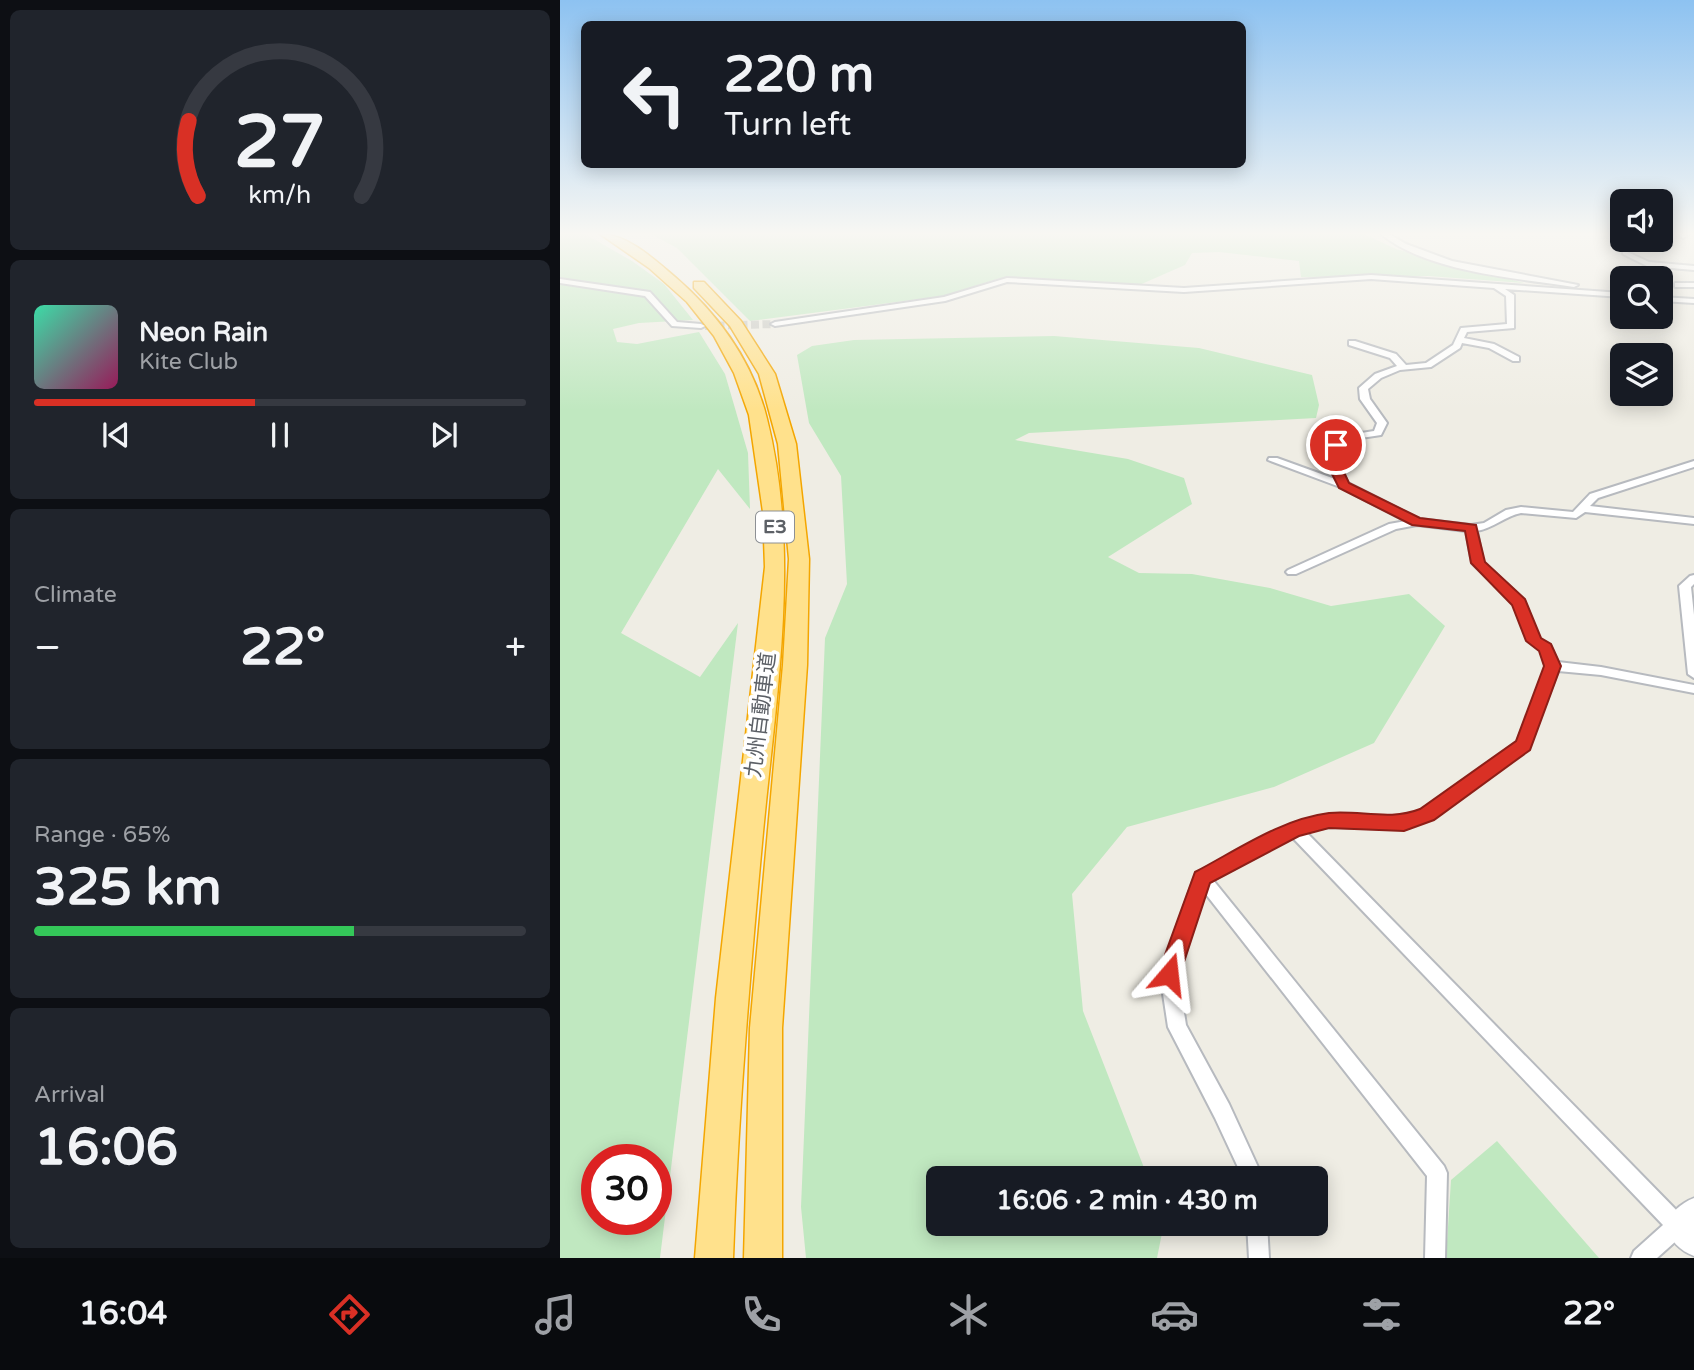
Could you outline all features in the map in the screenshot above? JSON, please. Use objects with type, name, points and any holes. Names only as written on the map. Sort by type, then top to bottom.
[{"type":"highway","name":"九州自動車道","points":[[692,293],[727,344],[746,378],[767,447],[774,491],[776,567],[727,1033],[717,1155],[714,1258]]},
{"type":"highway","name":"九州自動車道","points":[[700,293],[736,324],[766,374],[788,444],[799,559],[795,665],[782,797],[766,1028],[763,1258]]},
{"type":"street","points":[[638,293],[647,294],[675,324],[701,326]]},
{"type":"street","points":[[775,324],[945,299],[966,293]]},
{"type":"street","points":[[1344,485],[1336,470],[1336,445],[1345,438],[1378,433],[1381,429],[1382,423],[1364,399],[1363,388],[1378,376],[1403,367],[1427,365],[1457,346],[1465,330],[1473,327],[1511,326],[1510,295],[1506,293]]},
{"type":"street","points":[[1673,299],[1694,300]]},
{"type":"street","points":[[1460,340],[1491,346],[1516,359]]},
{"type":"street","points":[[1352,343],[1393,356],[1403,367]]},
{"type":"street","points":[[1273,460],[1344,485],[1417,522]]},
{"type":"street","points":[[1292,572],[1393,526],[1417,522],[1471,528],[1487,526],[1510,512],[1521,510],[1576,515],[1585,509],[1594,496],[1694,464]]},
{"type":"street","points":[[1585,509],[1694,520]]},
{"type":"street","points":[[1247,1166],[1222,1111],[1177,1027],[1169,974],[1202,878],[1294,829],[1329,821],[1404,823],[1427,814],[1523,745],[1552,666],[1546,648],[1534,641],[1520,603],[1478,563],[1471,528]]},
{"type":"street","points":[[1694,578],[1685,586],[1694,674]]},
{"type":"street","points":[[1552,666],[1601,671],[1694,689]]},
{"type":"street","points":[[1294,829],[1689,1226],[1640,1258]]},
{"type":"street","points":[[1202,878],[1437,1172],[1434,1258]]},
{"type":"street","points":[[1258,1236],[1259,1258]]},
{"type":"green space","points":[[560,293],[671,293],[693,320],[639,323],[613,329],[617,342],[637,344],[699,332],[725,374],[748,453],[750,509],[718,469],[621,633],[700,677],[738,623],[672,1160],[672,1144],[581,1144],[581,1235],[663,1235],[660,1258],[560,1258]]},
{"type":"green space","points":[[722,293],[953,293],[943,296],[750,321]]},
{"type":"green space","points":[[1054,336],[1199,348],[1312,375],[1319,405],[1316,418],[1029,433],[1015,440],[1128,459],[1184,478],[1192,504],[1108,557],[1139,573],[1192,574],[1270,588],[1331,606],[1409,594],[1445,626],[1374,743],[1274,787],[1127,827],[1072,894],[1083,1011],[1143,1166],[926,1166],[926,1236],[1161,1236],[1157,1258],[806,1258],[801,1207],[825,638],[847,584],[841,476],[809,423],[797,355],[812,346],[854,340]]},
{"type":"green space","points":[[1497,1141],[1599,1258],[1446,1258],[1451,1180]]},
{"type":"tunnel","points":[[705,326],[775,324]]},
{"type":"route","points":[[1169,974],[1202,878],[1294,829],[1329,821],[1404,823],[1427,814],[1523,745],[1552,666],[1546,648],[1534,641],[1520,603],[1478,563],[1471,528],[1417,522],[1344,485],[1336,470],[1336,445]]}]
